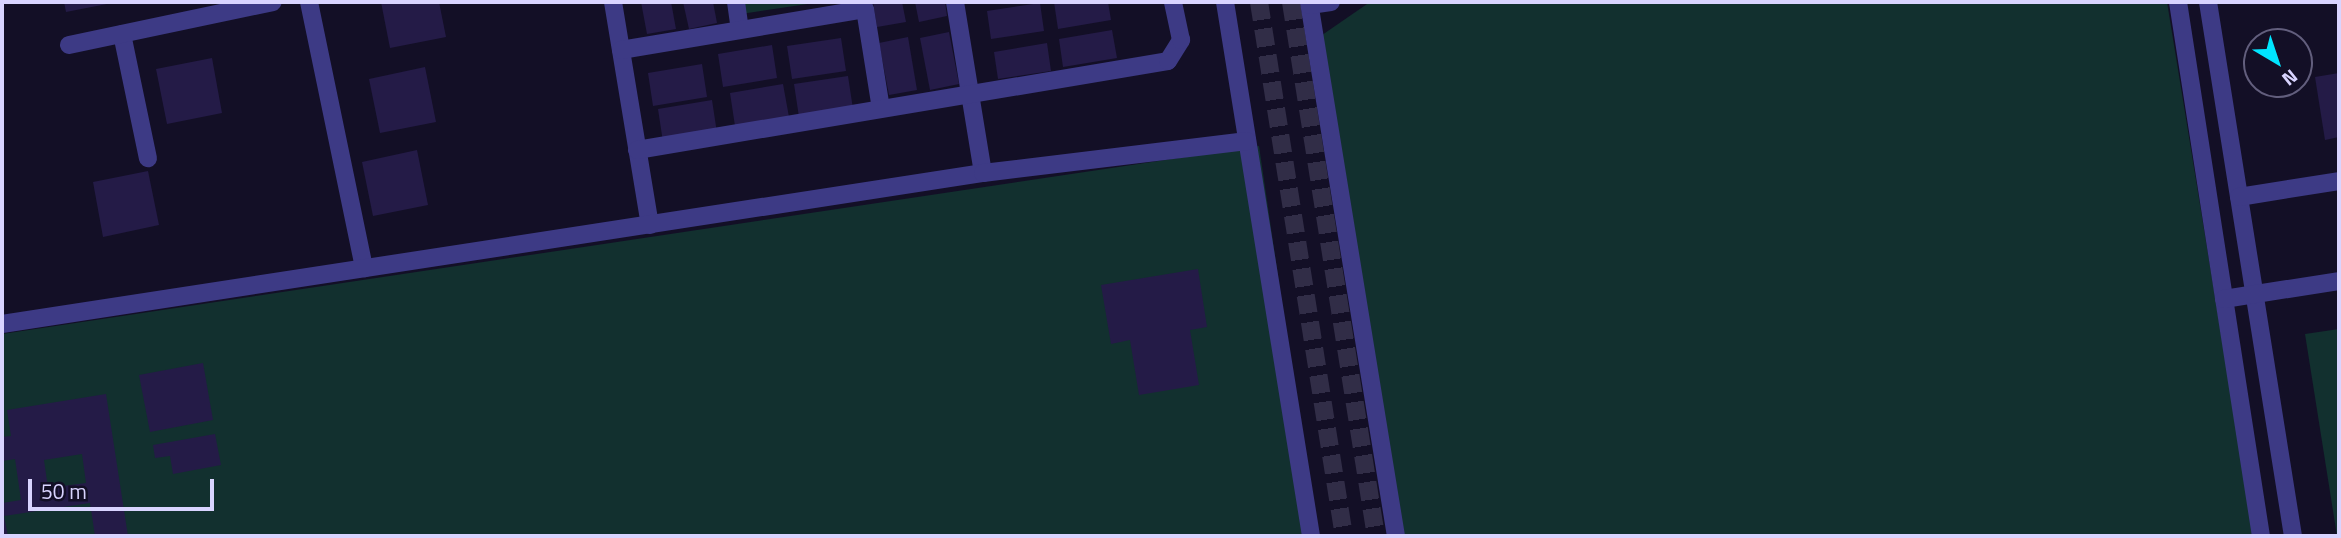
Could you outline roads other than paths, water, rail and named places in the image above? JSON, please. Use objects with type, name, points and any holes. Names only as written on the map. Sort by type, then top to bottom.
[{"type":"street","points":[[69,45],[273,2]]},
{"type":"street","points":[[309,2],[364,268]]},
{"type":"street","points":[[613,2],[650,225]]},
{"type":"street","points":[[736,2],[740,29]]},
{"type":"street","points":[[957,2],[983,173]]},
{"type":"street","points":[[637,150],[1168,61],[1181,40],[1173,2]]},
{"type":"street","points":[[1225,2],[1311,536]]},
{"type":"street","points":[[1331,2],[1310,4],[1396,536]]},
{"type":"street","points":[[2178,2],[2261,536]]},
{"type":"street","points":[[2208,2],[2293,536]]},
{"type":"street","points":[[621,50],[864,6],[881,109]]},
{"type":"street","points":[[122,34],[148,158]]},
{"type":"street","points":[[2,324],[983,173],[1247,141]]},
{"type":"street","points":[[2239,197],[2339,181]]},
{"type":"street","points":[[2224,299],[2339,281]]},
{"type":"tunnel","points":[[1259,2],[1344,536]]},
{"type":"tunnel","points":[[1291,2],[1376,536]]}]
